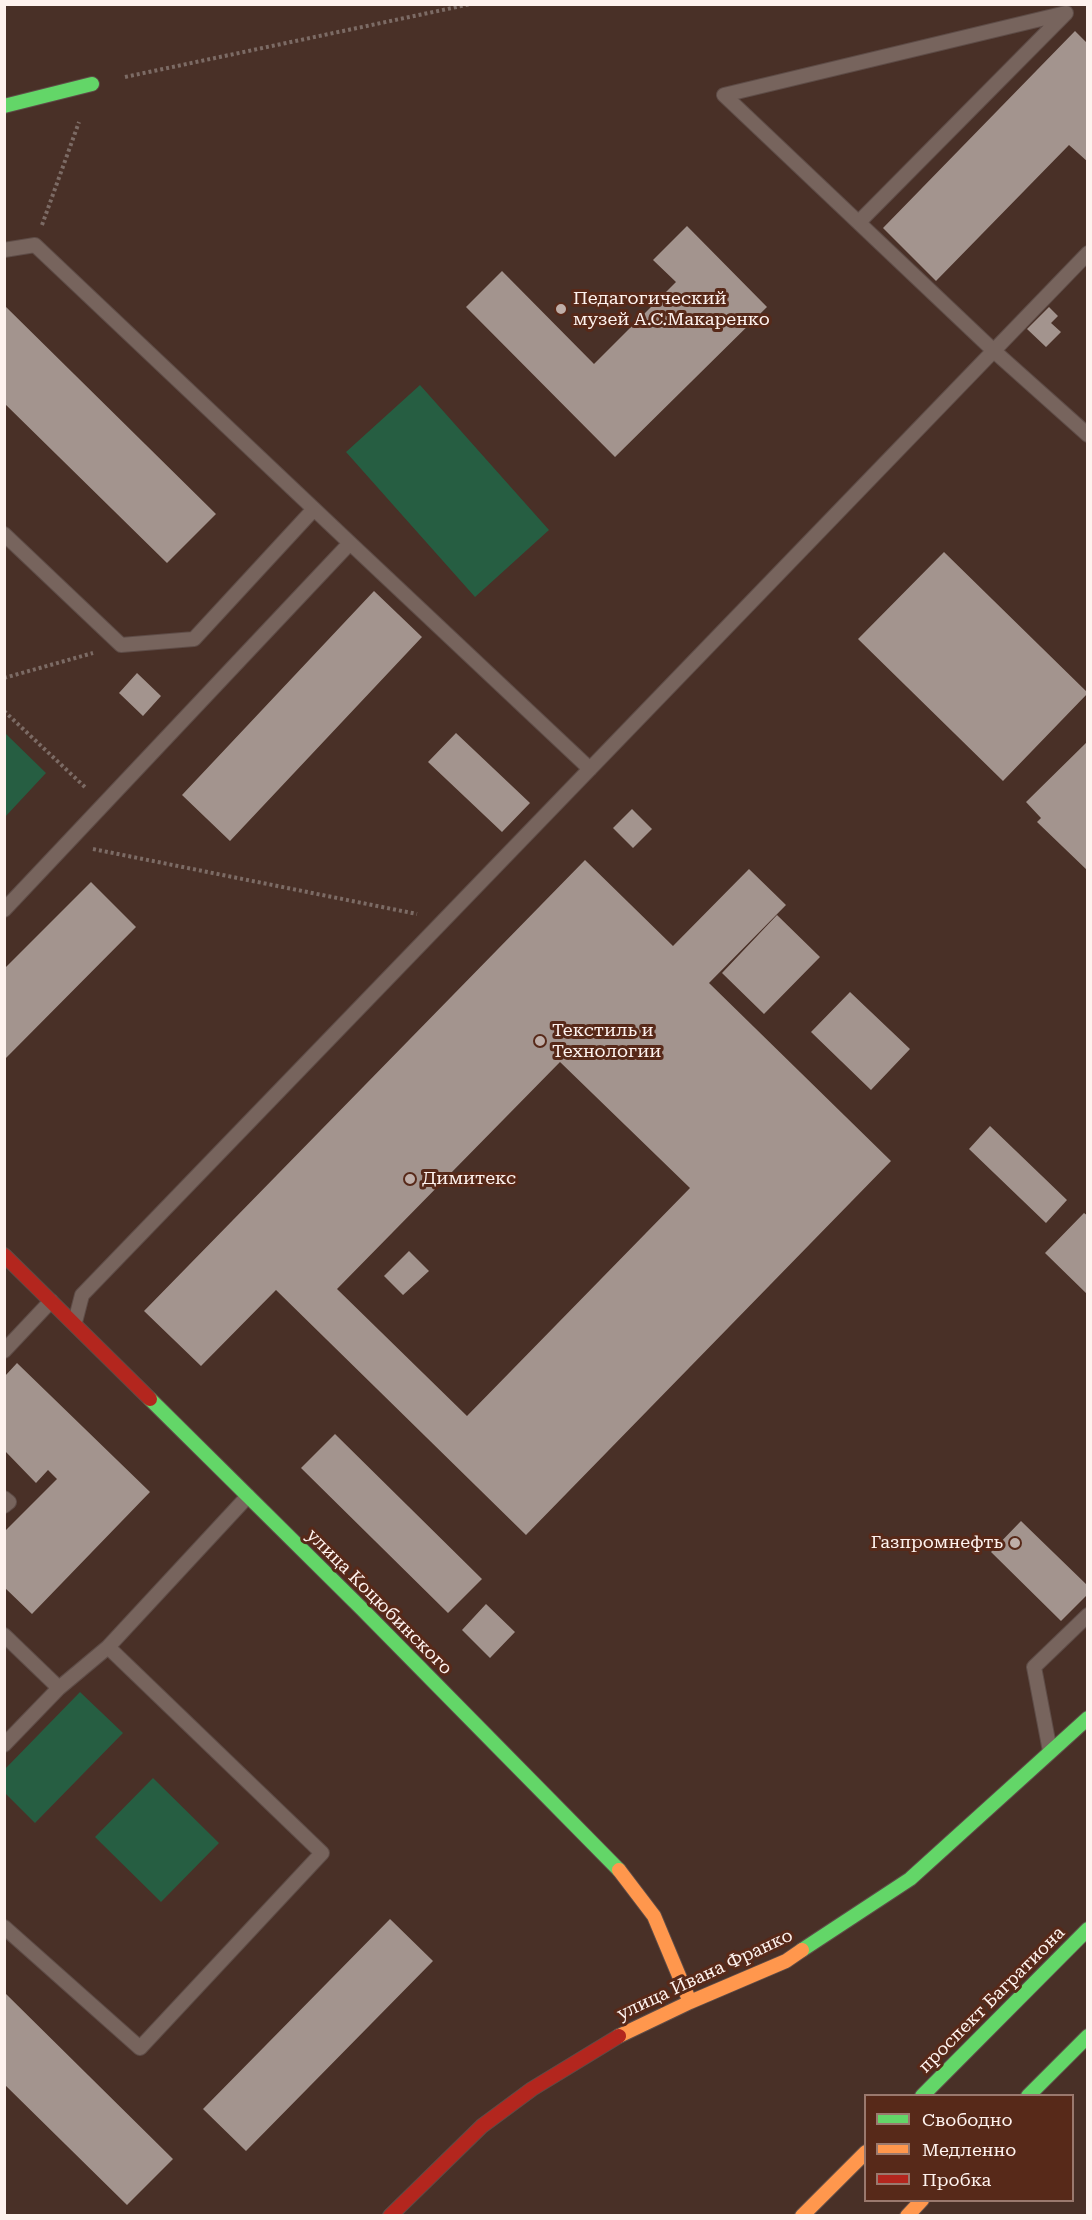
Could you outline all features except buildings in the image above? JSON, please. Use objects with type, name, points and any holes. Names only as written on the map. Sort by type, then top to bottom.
[{"type":"street","points":[[4,106],[92,84]]},
{"type":"street","name":"улица Коцюбинского","points":[[4,1255],[248,1496],[620,1871],[654,1916],[690,2002]]},
{"type":"street","name":"улица Ивана Франко","points":[[390,2216],[482,2126],[532,2089],[612,2039],[690,2002],[786,1961],[910,1879],[1088,1718]]},
{"type":"street","name":"проспект Багратиона","points":[[924,2094],[1088,1929]]},
{"type":"street","points":[[1030,2094],[1088,2036]]},
{"type":"street","points":[[802,2216],[864,2154]]},
{"type":"street","points":[[907,2216],[920,2202]]},
{"type":"lane","points":[[859,222],[1066,13],[724,95],[994,351],[1088,435]]},
{"type":"lane","points":[[4,250],[35,245],[590,769]]},
{"type":"lane","points":[[74,1324],[82,1295],[1088,253]]},
{"type":"lane","points":[[4,534],[121,645],[194,639],[314,509]]},
{"type":"lane","points":[[4,910],[350,543]]},
{"type":"lane","points":[[4,1351],[51,1301]]},
{"type":"lane","points":[[4,1745],[59,1688],[108,1647],[248,1496]]},
{"type":"lane","points":[[4,1498],[9,1502],[4,1506]]},
{"type":"lane","points":[[1050,1753],[1034,1667],[1088,1615]]},
{"type":"lane","points":[[4,1635],[59,1688]]},
{"type":"lane","points":[[4,1927],[140,2048],[322,1853],[108,1647]]},
{"type":"path","points":[[35,245],[92,84],[471,4]]},
{"type":"path","points":[[4,678],[121,645]]},
{"type":"path","points":[[4,711],[104,805]]},
{"type":"path","points":[[67,844],[445,920]]},
{"type":"green space","points":[[420,385],[549,530],[475,597],[346,452]]},
{"type":"green space","points":[[5,733],[46,773],[4,817]]},
{"type":"green space","points":[[80,1692],[123,1733],[35,1823],[5,1793],[5,1769]]},
{"type":"green space","points":[[153,1778],[219,1843],[161,1902],[95,1837]]},
{"type":"traffic: fast","points":[[4,106],[92,84]]},
{"type":"traffic: fast","points":[[150,1399],[362,1609],[619,1870]]},
{"type":"traffic: fast","points":[[802,1950],[910,1879],[1088,1718]]},
{"type":"traffic: fast","points":[[924,2094],[1088,1929]]},
{"type":"traffic: fast","points":[[1030,2094],[1088,2036]]},
{"type":"traffic: slow","points":[[619,1870],[654,1916],[690,2002]]},
{"type":"traffic: slow","points":[[619,2036],[690,2002],[786,1961],[802,1950]]},
{"type":"traffic: slow","points":[[802,2216],[864,2154]]},
{"type":"traffic: slow","points":[[907,2216],[920,2202]]},
{"type":"traffic: jam","points":[[4,1255],[150,1399]]},
{"type":"traffic: jam","points":[[390,2216],[482,2126],[532,2089],[619,2036]]},
{"type":"place","name":"Педагогический музей А.С.Макаренко","points":[[561,309]]},
{"type":"place","name":"Текстиль и Технологии","points":[[540,1041]]},
{"type":"place","name":"Димитекс","points":[[410,1179]]},
{"type":"place","name":"Газпромнефть","points":[[1015,1543]]}]
